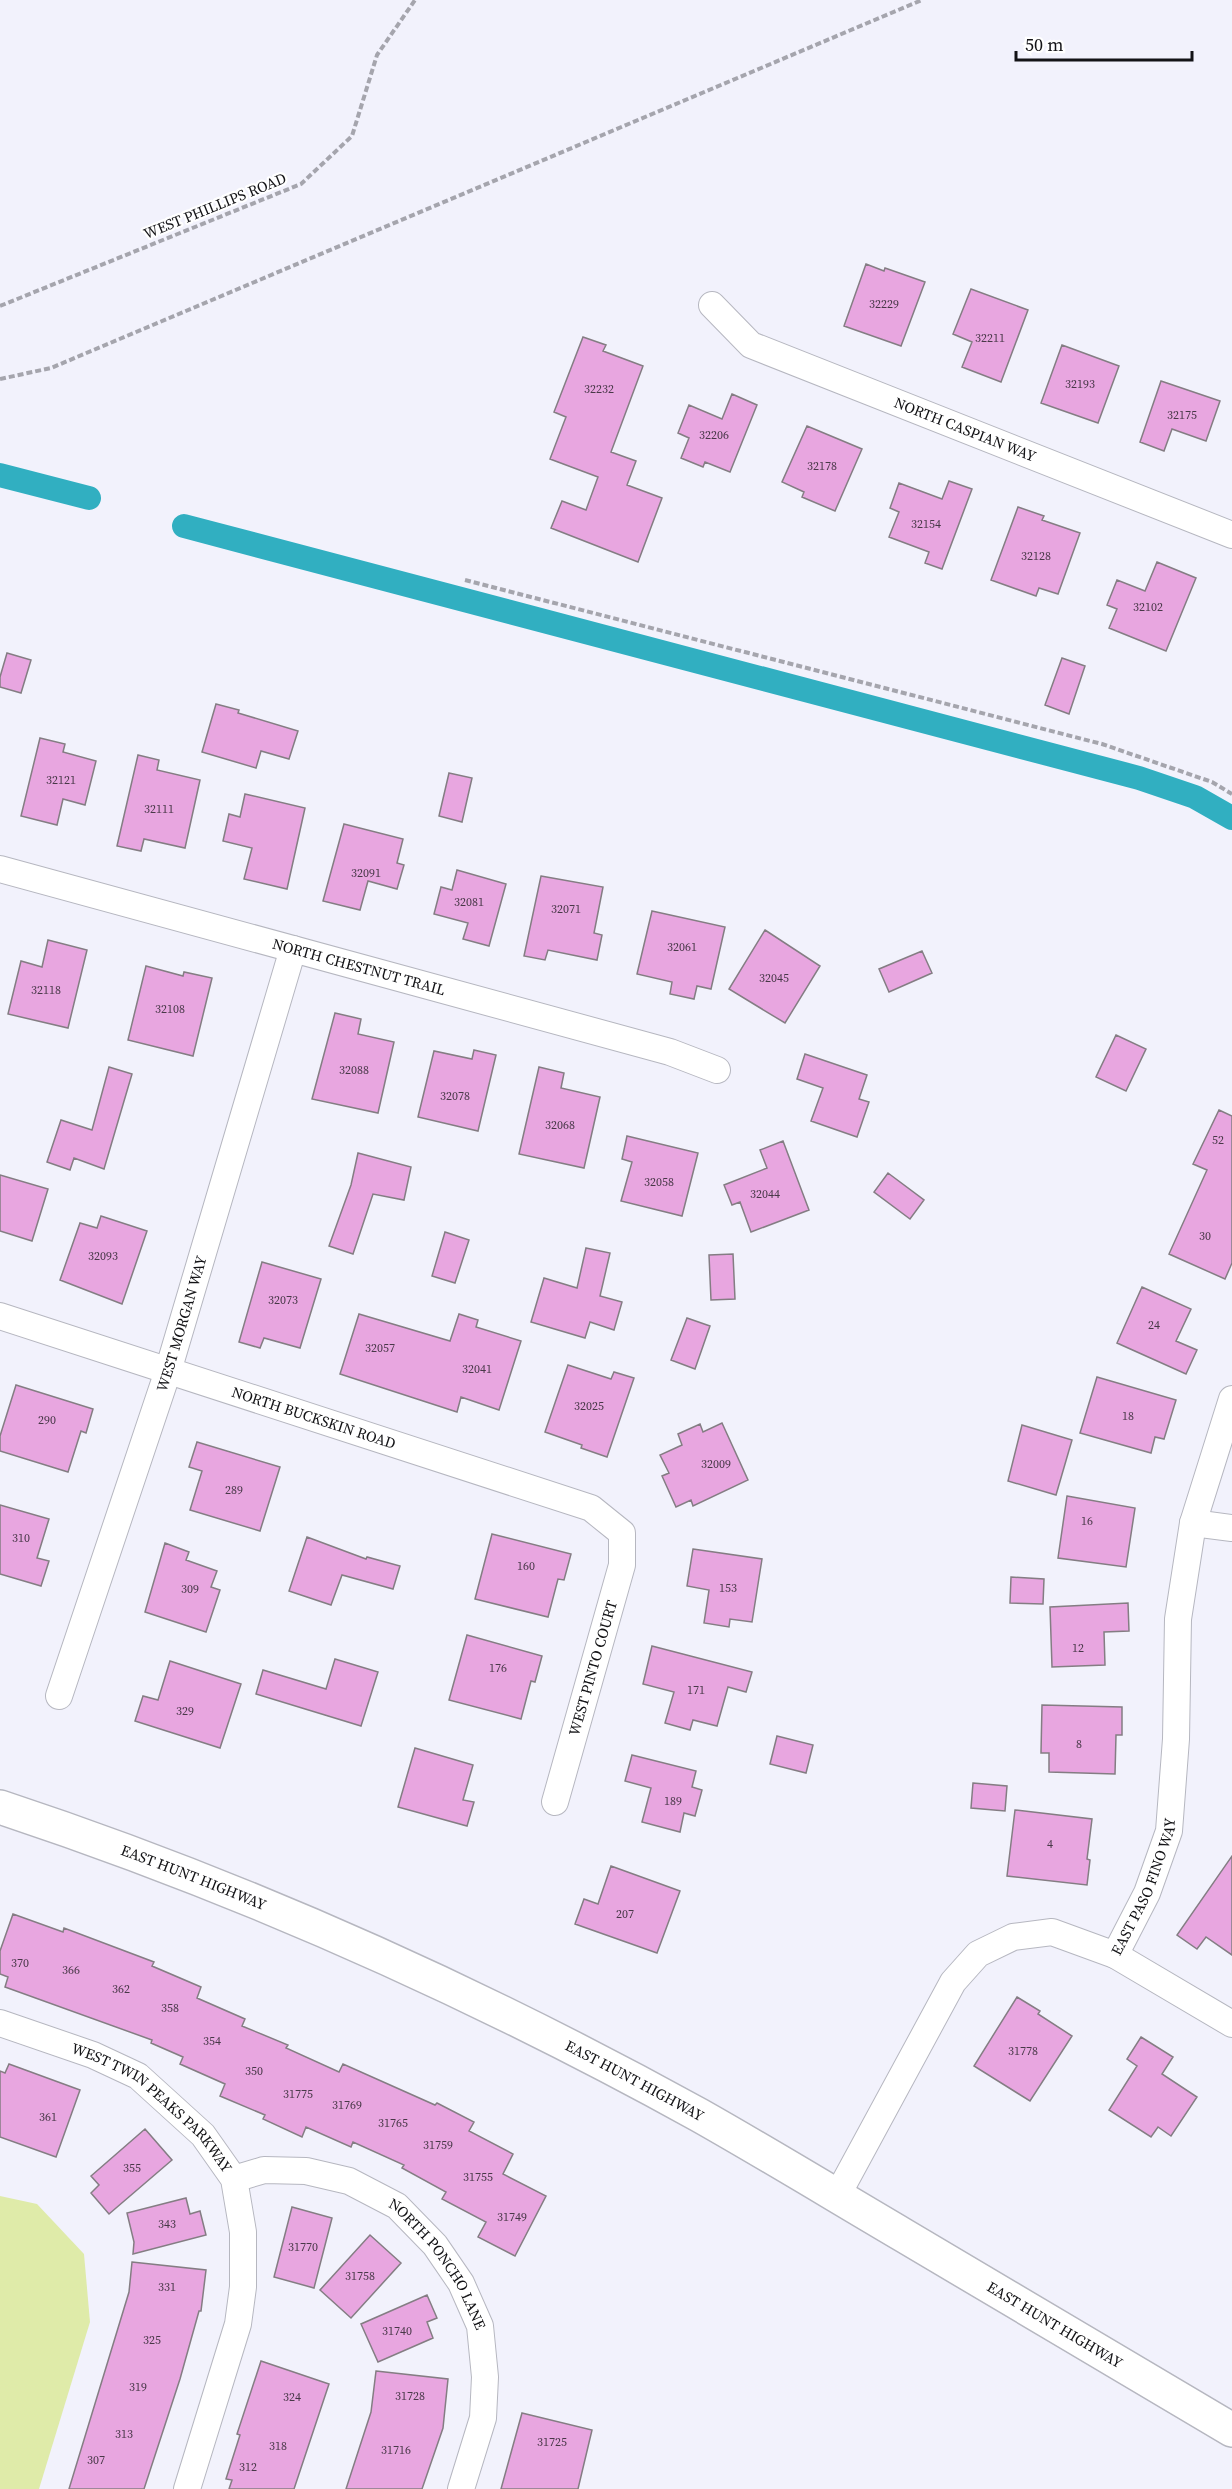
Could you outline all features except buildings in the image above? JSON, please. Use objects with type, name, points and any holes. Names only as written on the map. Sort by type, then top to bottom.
[{"type":"main road","name":"EAST HUNT HIGHWAY","points":[[0,1808],[102,1841],[224,1888],[417,1972],[560,2042],[699,2116],[1232,2430]]},
{"type":"street","name":"NORTH CASPIAN WAY","points":[[712,305],[752,345],[1232,535]]},
{"type":"street","name":"NORTH CHESTNUT TRAIL","points":[[0,869],[670,1052],[717,1070]]},
{"type":"street","name":"WEST MORGAN WAY","points":[[59,1696],[168,1371],[293,949]]},
{"type":"street","name":"NORTH BUCKSKIN ROAD","points":[[0,1316],[591,1508],[622,1533]]},
{"type":"street","name":"EAST PASO FINO WAY","points":[[837,2196],[952,1982],[978,1954],[1013,1937],[1052,1932],[1115,1955],[1147,1893],[1169,1831],[1176,1739],[1178,1619],[1193,1523],[1232,1400]]},
{"type":"street","points":[[1193,1523],[1232,1528]]},
{"type":"street","name":"WEST PINTO COURT","points":[[555,1802],[622,1565],[622,1533]]},
{"type":"street","points":[[1115,1955],[1232,2024]]},
{"type":"street","name":"WEST TWIN PEAKS PARKWAY","points":[[0,2023],[93,2055],[138,2076],[203,2135],[234,2179],[243,2232],[243,2287],[238,2325],[187,2489]]},
{"type":"street","name":"NORTH PONCHO LANE","points":[[234,2179],[264,2170],[285,2170],[306,2171],[349,2181],[398,2206],[435,2245],[461,2283],[480,2326],[485,2377],[483,2418],[461,2489]]},
{"type":"path","name":"WEST PHILLIPS ROAD","points":[[0,306],[301,184],[352,135],[377,55],[415,0]]},
{"type":"path","points":[[0,379],[51,368],[922,0]]},
{"type":"path","points":[[465,580],[1102,744],[1212,782],[1232,794]]},
{"type":"green space","points":[[0,2196],[37,2204],[84,2254],[90,2322],[39,2489],[0,2489]]},
{"type":"waterway","points":[[0,475],[89,498]]},
{"type":"waterway","points":[[184,526],[1139,778],[1195,797],[1232,818]]}]
